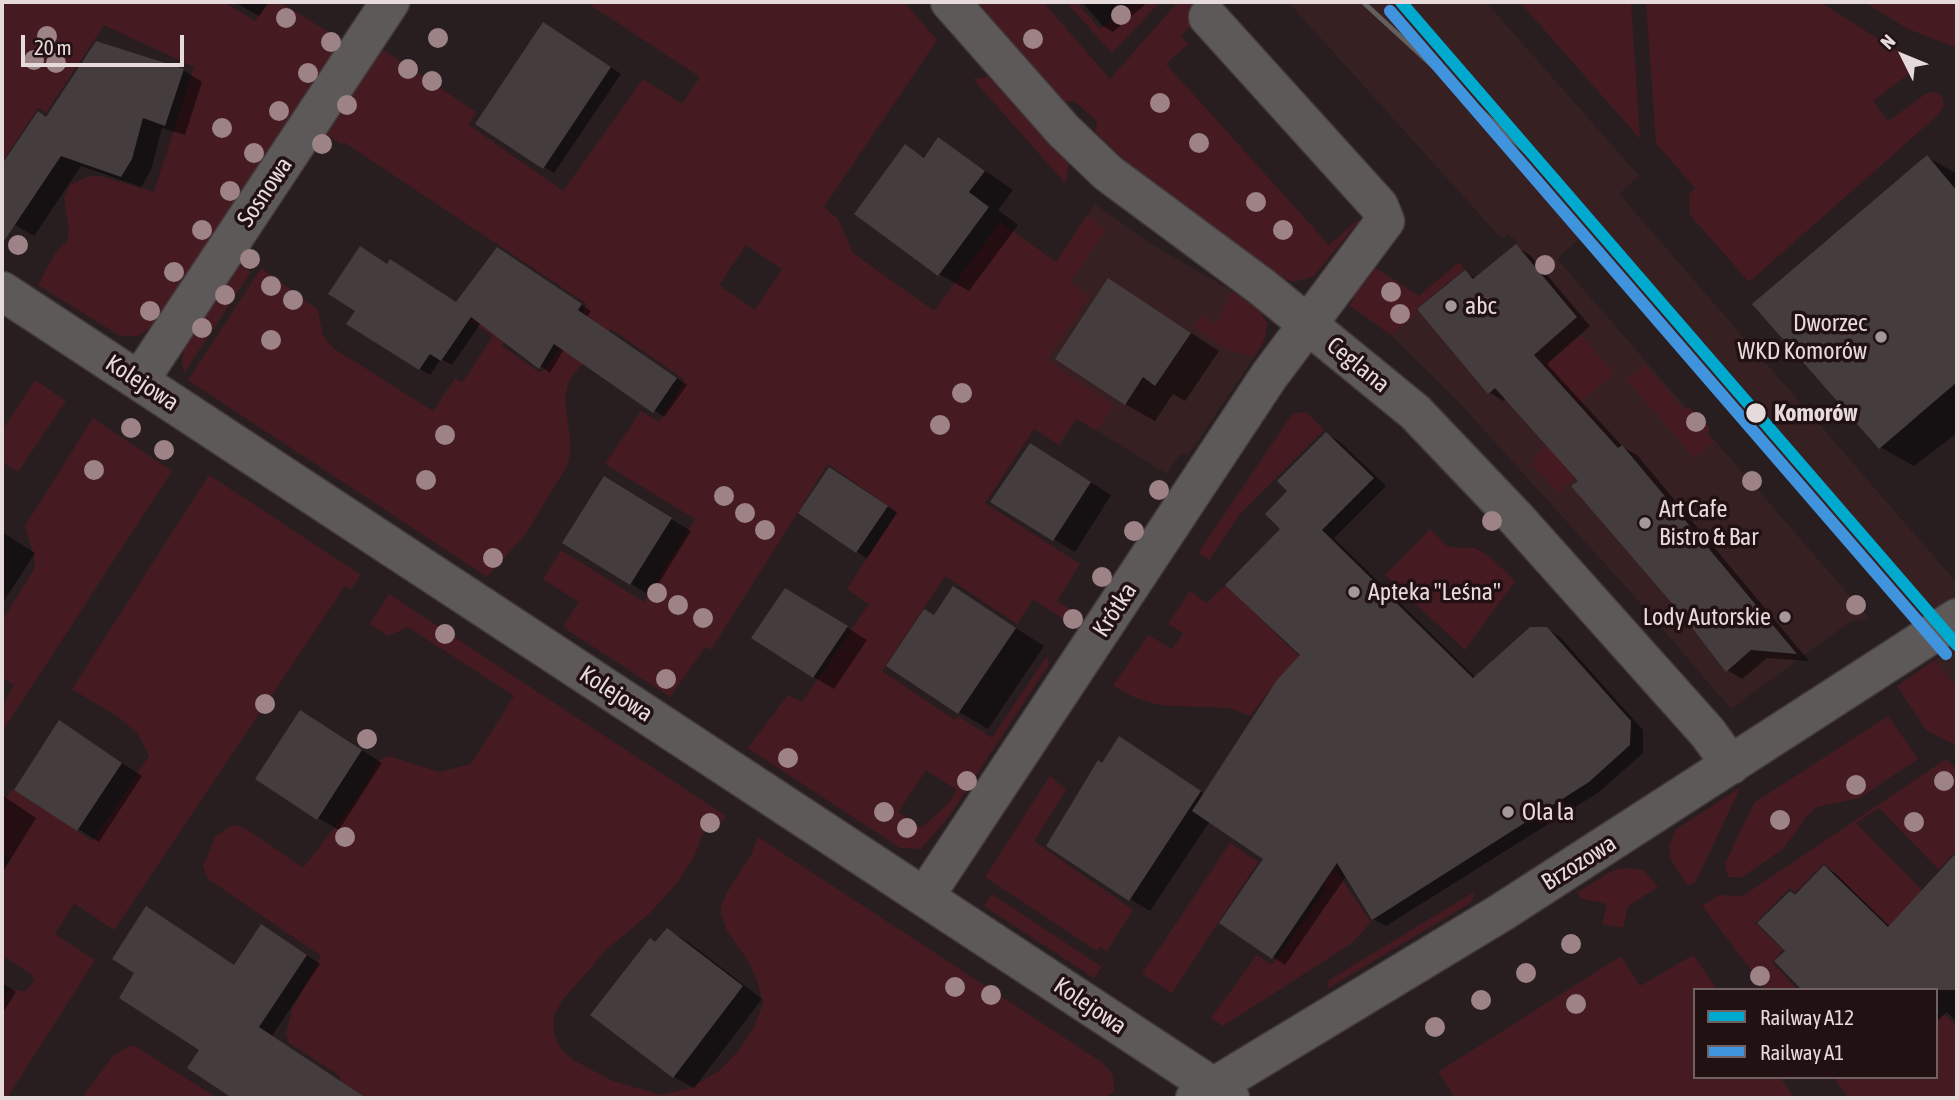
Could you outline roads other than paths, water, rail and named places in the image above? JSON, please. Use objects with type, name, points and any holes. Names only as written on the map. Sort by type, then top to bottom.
[{"type":"street","name":"Sosnowa","points":[[139,381],[390,2]]},
{"type":"street","name":"Ceglana","points":[[950,2],[1064,131],[1108,173],[1307,324],[1415,412],[1707,733],[1731,765]]},
{"type":"street","name":"Krótka","points":[[925,896],[1307,324],[1378,235],[1385,221],[1384,213],[1208,18]]},
{"type":"street","name":"Kolejowa","points":[[2,290],[925,896],[1213,1095]]},
{"type":"street","name":"Brzozowa","points":[[1213,1095],[1957,618]]},
{"type":"railway","points":[[1363,2],[1537,162],[1577,206]]},
{"type":"rail line","name":"A12","points":[[1401,2],[1957,645]]},
{"type":"rail line","name":"A1","points":[[1390,11],[1946,654]]},
{"type":"place","name":"abc","points":[[1451,306]]},
{"type":"place","name":"Dworzec WKD Komorów","points":[[1881,337]]},
{"type":"place","name":"Komorów","points":[[1756,413]]},
{"type":"place","name":"Art Cafe Bistro & Bar","points":[[1645,523]]},
{"type":"place","name":"Apteka \"Leśna\"","points":[[1354,592]]},
{"type":"place","name":"Lody Autorskie","points":[[1785,617]]},
{"type":"place","name":"Ola la","points":[[1508,812]]}]
